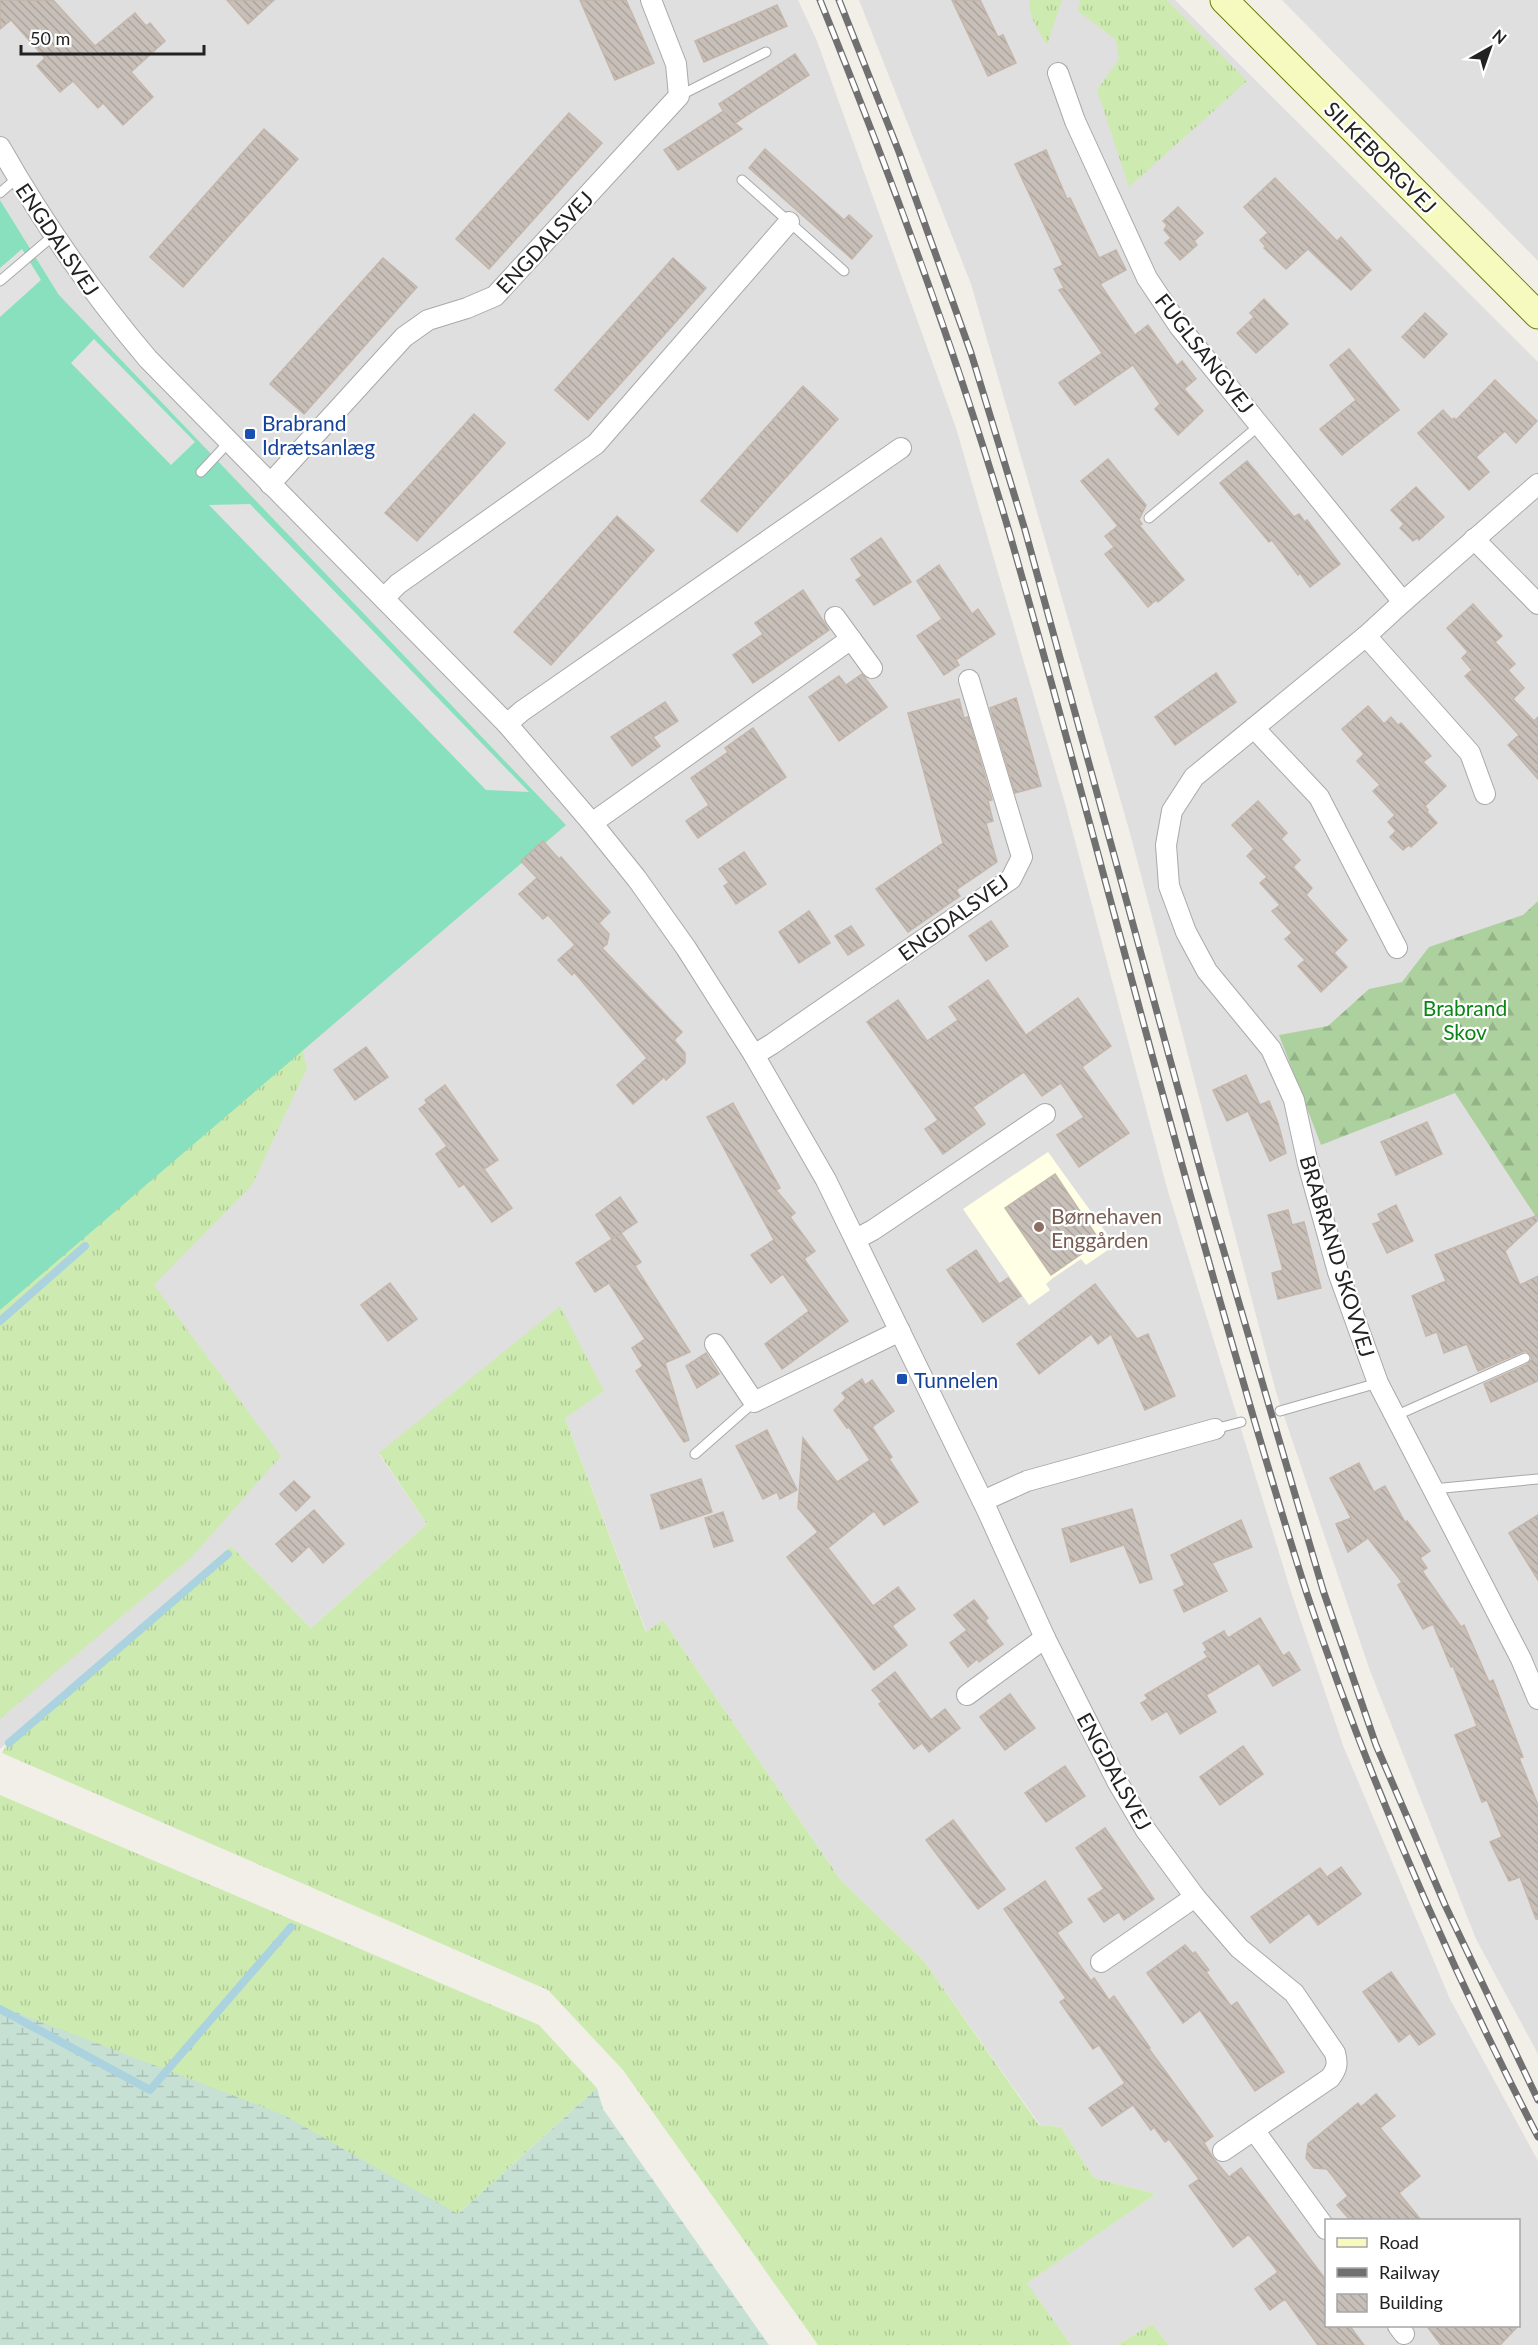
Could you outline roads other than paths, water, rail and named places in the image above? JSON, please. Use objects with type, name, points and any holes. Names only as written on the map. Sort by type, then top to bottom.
[{"type":"main road","name":"SILKEBORGVEJ","points":[[1224,0],[1538,315]]},
{"type":"street","points":[[651,0],[676,64],[679,96]]},
{"type":"street","name":"FUGLSANGVEJ","points":[[1058,73],[1075,121],[1148,278],[1179,326],[1261,424],[1403,602]]},
{"type":"street","name":"ENGDALSVEJ","points":[[270,484],[404,337],[428,320],[467,308],[495,296],[679,96]]},
{"type":"street","name":"ENGDALSVEJ","points":[[0,147],[54,235],[106,308],[141,350],[507,724],[592,824],[637,879],[686,948],[754,1055],[821,1171],[856,1239],[983,1501],[1046,1638],[1118,1783],[1146,1829],[1195,1897],[1239,1948],[1294,1993],[1335,2053],[1336,2071],[1330,2079],[1223,2151]]},
{"type":"street","points":[[384,598],[398,584],[596,444],[789,222]]},
{"type":"street","points":[[507,724],[522,711],[901,448]]},
{"type":"street","points":[[1397,948],[1319,797],[1254,728],[1366,636],[1538,484]]},
{"type":"street","points":[[1474,539],[1538,604]]},
{"type":"street","points":[[835,616],[872,668]]},
{"type":"street","points":[[1366,636],[1470,753],[1485,794]]},
{"type":"street","points":[[592,824],[851,639]]},
{"type":"street","name":"ENGDALSVEJ","points":[[754,1055],[1011,879],[1022,857],[969,680]]},
{"type":"street","name":"BRABRAND SKOVVEJ","points":[[1254,728],[1194,777],[1172,811],[1166,845],[1169,886],[1186,932],[1207,971],[1271,1049],[1294,1100],[1308,1164],[1338,1272],[1378,1383],[1521,1659],[1538,1699]]},
{"type":"street","points":[[856,1239],[1045,1114]]},
{"type":"street","points":[[715,1344],[754,1402],[900,1331]]},
{"type":"street","points":[[983,1501],[1027,1481],[1215,1429]]},
{"type":"street","points":[[967,1695],[1046,1638]]},
{"type":"street","points":[[1101,1962],[1195,1897]]},
{"type":"street","points":[[1254,2130],[1325,2228]]},
{"type":"lane","points":[[679,96],[766,52]]},
{"type":"lane","points":[[0,193],[17,178]]},
{"type":"lane","points":[[742,180],[844,271]]},
{"type":"lane","points":[[0,281],[54,235]]},
{"type":"lane","points":[[1149,518],[1261,424]]},
{"type":"lane","points":[[201,472],[229,442]]},
{"type":"lane","points":[[1395,1416],[1525,1358]]},
{"type":"lane","points":[[1280,1412],[1378,1383]]},
{"type":"lane","points":[[695,1454],[754,1402]]},
{"type":"lane","points":[[1215,1429],[1241,1422]]},
{"type":"lane","points":[[1432,1489],[1538,1479]]},
{"type":"waterway","points":[[0,1321],[85,1246]]},
{"type":"waterway","points":[[9,1743],[228,1554]]},
{"type":"waterway","points":[[0,2009],[150,2090],[291,1927]]},
{"type":"railway","points":[[820,0],[922,265],[990,467],[1038,633],[1198,1224],[1265,1458],[1307,1594],[1357,1733],[1412,1870],[1473,2005],[1538,2137]]},
{"type":"railway","points":[[839,0],[899,152],[971,353],[1025,530],[1203,1180],[1323,1590],[1376,1745],[1445,1905],[1538,2100]]},
{"type":"place","name":"Brabrand Idrætsanlæg","points":[[250,434]]},
{"type":"place","name":"Børnehaven Enggården","points":[[1039,1227]]},
{"type":"place","name":"Tunnelen","points":[[902,1379]]},
{"type":"park label","name":"Brabrand Skov","points":[[1465,1019]]}]
